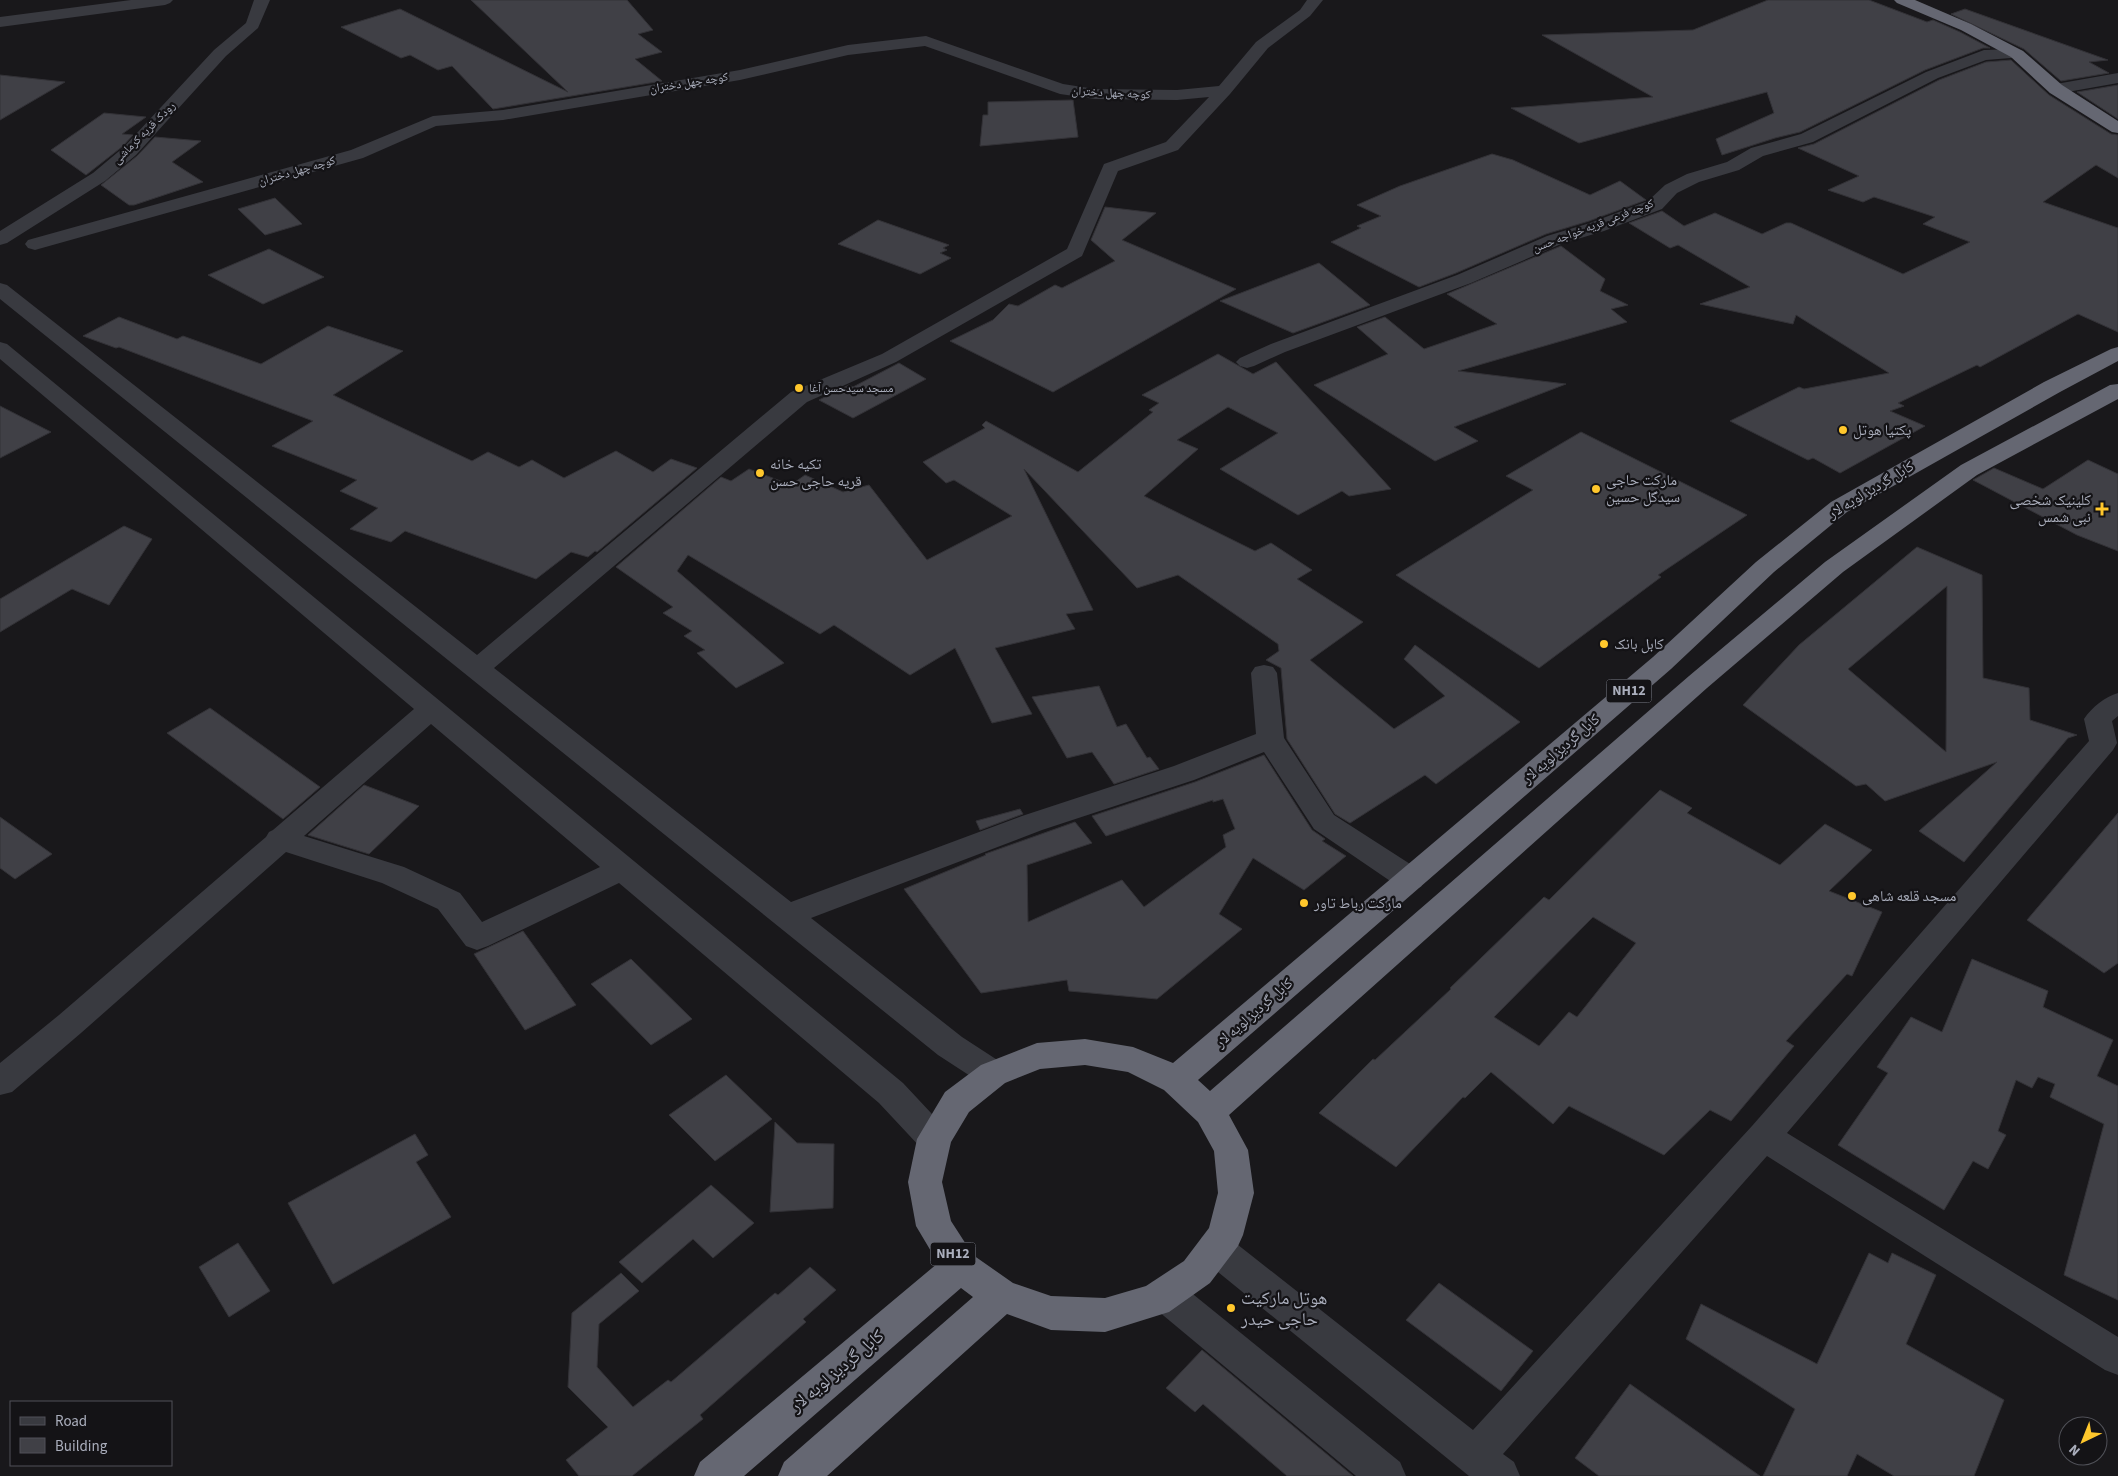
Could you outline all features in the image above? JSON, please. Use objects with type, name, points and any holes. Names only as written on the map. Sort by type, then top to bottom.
[{"type":"highway","points":[[1902,0],[1966,27],[2017,54],[2056,89],[2118,128]]},
{"type":"highway","name":"کابل گردیز لویه لار","points":[[1176,1080],[1662,663],[1765,567],[1839,507],[2118,352]]},
{"type":"highway","name":"NH12","points":[[1210,1112],[1698,682],[1834,567],[1969,470],[2118,390]]},
{"type":"highway","name":"NH12","points":[[1085,1052],[1133,1060],[1176,1080],[1210,1112],[1231,1150],[1236,1192],[1225,1235],[1197,1272],[1156,1300],[1105,1314],[1051,1313],[1001,1296],[960,1266],[934,1226],[925,1182],[934,1139],[957,1102],[993,1074],[1037,1056],[1085,1052]]},
{"type":"highway","name":"کابل گردیز لویه لار","points":[[714,1476],[960,1266]]},
{"type":"highway","points":[[798,1476],[1001,1296]]},
{"type":"street","points":[[0,22],[165,0]]},
{"type":"street","name":"رودک قریه کرماشی","points":[[0,239],[100,177],[130,151],[220,53],[253,25],[262,0]]},
{"type":"street","points":[[476,669],[799,397],[889,358],[1075,252],[1110,168],[1172,146],[1224,90],[1262,45],[1305,13],[1315,0]]},
{"type":"street","name":"کوچه چهل دختران","points":[[35,244],[357,154],[432,121],[503,115],[740,75],[848,50],[926,41],[1060,90],[1095,94],[1177,95],[1224,90]]},
{"type":"street","name":"کوچه فرعی قریه خواجه حسن","points":[[1247,362],[1278,348],[1464,279],[1554,240],[1597,227],[1655,205],[1671,189],[1693,178],[1733,166],[1757,152],[1807,138],[1932,75],[1984,55],[2017,54]]},
{"type":"street","points":[[2056,89],[2118,78]]},
{"type":"street","points":[[0,289],[950,1046],[993,1074]]},
{"type":"street","points":[[0,348],[890,1093],[934,1139]]},
{"type":"street","points":[[1264,673],[1270,739],[1324,822],[1410,879]]},
{"type":"street","points":[[1215,1248],[1487,1466],[1764,1136],[2103,743],[2098,719],[2118,702]]},
{"type":"street","points":[[0,1082],[70,1024],[279,839],[430,709]]},
{"type":"street","points":[[786,916],[1032,823],[1184,773],[1270,739]]},
{"type":"street","points":[[279,839],[393,875],[449,901],[477,938],[622,869]]},
{"type":"street","points":[[1764,1136],[2118,1358]]},
{"type":"street","points":[[1164,1294],[1386,1476]]},
{"type":"building","points":[[471,0],[627,0],[653,30],[638,34],[662,52],[635,59],[662,81],[493,109],[452,66],[438,70],[410,55],[401,58],[341,27],[400,9],[568,92]]},
{"type":"building","points":[[1768,0],[1869,0],[1927,22],[1933,20],[1990,48],[1983,48],[1925,70],[1800,132],[1722,155],[1716,139],[1774,113],[1767,92],[1579,143],[1511,108],[1653,97],[1542,35],[1693,30]]},
{"type":"building","points":[[1965,9],[2108,60],[2089,62],[2109,73],[2061,81],[2024,49],[1951,14]]},
{"type":"building","points":[[2011,60],[2049,95],[2111,134],[2118,135],[2118,178],[2096,165],[2043,202],[2118,228],[2118,332],[2078,314],[1980,367],[1977,365],[1898,403],[1904,406],[1890,411],[1925,426],[1840,473],[1813,458],[1808,460],[1730,421],[1799,387],[1804,389],[1889,373],[1796,315],[1793,324],[1700,304],[1750,287],[1678,245],[1670,248],[1629,223],[1662,211],[1684,226],[1715,213],[1762,234],[1786,223],[1791,223],[1903,274],[1970,242],[1923,224],[1935,217],[1874,197],[1863,202],[1828,190],[1859,176],[1798,148],[1814,144],[1939,80],[1986,62]]},
{"type":"building","points":[[0,75],[65,82],[0,120]]},
{"type":"building","points":[[2118,85],[2118,119],[2077,92]]},
{"type":"building","points":[[1073,100],[1078,137],[980,146],[983,115],[988,115],[988,102]]},
{"type":"building","points":[[104,113],[146,117],[122,134],[133,135],[123,146],[86,175],[51,150]]},
{"type":"building","points":[[155,137],[201,141],[172,162],[203,182],[129,205],[101,185],[137,156]]},
{"type":"building","points":[[1492,154],[1513,160],[1590,195],[1620,181],[1646,200],[1589,221],[1546,234],[1419,287],[1331,242],[1361,228],[1357,226],[1381,216],[1357,205],[1400,186]]},
{"type":"building","points":[[275,198],[302,224],[265,235],[238,209]]},
{"type":"building","points":[[1105,207],[1156,213],[1122,240],[1236,289],[1053,392],[950,341],[993,320],[1009,304],[1018,306],[1055,285],[1062,288],[1115,261],[1091,240]]},
{"type":"building","points":[[878,220],[949,245],[943,248],[947,250],[940,253],[951,258],[920,274],[838,244]]},
{"type":"building","points":[[1561,246],[1605,279],[1600,291],[1628,305],[1611,309],[1627,322],[1458,371],[1566,384],[1454,427],[1478,441],[1435,461],[1314,385],[1388,354],[1357,327],[1385,317],[1424,349],[1497,324],[1447,294]]},
{"type":"building","points":[[269,249],[324,277],[263,304],[208,275]]},
{"type":"building","points":[[1319,263],[1370,305],[1293,333],[1220,301]]},
{"type":"building","points":[[119,317],[177,339],[183,336],[261,364],[328,326],[403,351],[333,395],[472,461],[488,452],[519,467],[532,460],[564,478],[616,451],[653,472],[671,459],[697,468],[597,552],[595,551],[588,557],[571,552],[536,579],[405,531],[391,542],[350,529],[378,508],[340,491],[357,480],[272,446],[313,421],[119,347],[116,348],[83,336]]},
{"type":"building","points":[[1218,354],[1253,374],[1276,362],[1391,489],[1349,496],[1342,491],[1298,515],[1220,469],[1278,433],[1228,407],[1177,440],[1198,449],[1144,496],[1255,551],[1271,543],[1312,570],[1297,579],[1363,622],[1310,660],[1394,729],[1445,696],[1404,659],[1415,645],[1520,722],[1436,784],[1425,775],[1350,823],[1335,814],[1287,739],[1281,668],[1266,660],[1279,651],[1278,644],[1178,575],[1137,588],[1024,469],[1093,610],[1066,614],[1075,629],[995,648],[1032,714],[992,723],[955,648],[910,675],[834,625],[820,634],[688,555],[677,571],[784,663],[736,688],[697,653],[705,650],[684,636],[692,631],[663,613],[673,607],[616,567],[721,477],[731,481],[749,469],[791,485],[805,475],[843,492],[869,485],[927,560],[1012,516],[954,480],[946,483],[923,462],[985,428],[982,425],[986,421],[1078,472],[1153,412],[1149,410],[1159,403],[1142,395]]},
{"type":"building","points":[[899,363],[926,379],[853,418],[819,400],[849,385],[853,387]]},
{"type":"building","points":[[0,406],[51,432],[0,458]]},
{"type":"building","points":[[1581,432],[1747,515],[1658,575],[1661,577],[1539,668],[1396,575],[1533,490],[1506,476]]},
{"type":"building","points":[[2088,460],[2118,474],[2118,551],[2077,535],[1973,480],[1994,468],[2043,489]]},
{"type":"building","points":[[124,526],[152,539],[109,605],[72,589],[0,632],[0,599]]},
{"type":"building","points":[[1917,547],[1982,575],[1983,678],[2029,688],[2030,720],[2077,735],[2068,738],[1964,862],[1919,831],[1997,762],[1885,801],[1866,784],[1856,786],[1743,705],[1799,645]],"holes":[[[1947,586],[1946,752],[1848,669]]]},
{"type":"building","points":[[1099,686],[1117,727],[1126,724],[1147,758],[1150,757],[1159,769],[1114,784],[1092,752],[1067,758],[1032,697]]},
{"type":"building","points":[[210,708],[320,787],[283,819],[167,733]]},
{"type":"building","points":[[1264,755],[1312,830],[1325,839],[1322,841],[1346,856],[1304,890],[1253,858],[1219,914],[1242,929],[1157,999],[1069,991],[1067,980],[981,993],[904,889],[985,854],[1075,822],[1092,843],[1027,865],[1028,922],[1122,880],[1144,907],[1226,847],[1223,835],[1235,829],[1223,799],[1213,802],[1213,800],[1106,836],[1092,816],[1195,782]]},
{"type":"building","points":[[364,785],[419,806],[369,854],[308,835]]},
{"type":"building","points":[[1660,790],[1692,808],[1687,813],[1780,865],[1825,824],[1872,850],[1829,891],[1882,912],[1852,976],[1847,974],[1786,1041],[1794,1046],[1731,1121],[1710,1110],[1664,1155],[1569,1106],[1553,1124],[1491,1072],[1465,1098],[1463,1097],[1396,1167],[1319,1113],[1373,1059],[1375,1060],[1451,989],[1544,897],[1549,900]],"holes":[[[1593,917],[1636,943],[1577,1017],[1569,1012],[1539,1046],[1494,1017]]]},
{"type":"building","points":[[1020,809],[1023,814],[980,830],[976,821]]},
{"type":"building","points":[[2118,813],[2118,963],[2104,973],[2027,920]]},
{"type":"building","points":[[0,817],[52,854],[15,879],[0,868]]},
{"type":"building","points":[[523,931],[576,1005],[525,1030],[474,954]]},
{"type":"building","points":[[631,959],[692,1019],[651,1045],[591,984]]},
{"type":"building","points":[[1972,959],[2048,991],[2043,1007],[2113,1040],[2097,1076],[2118,1086],[2118,1300],[2064,1275],[2104,1124],[2050,1097],[2055,1084],[2038,1077],[2032,1088],[2016,1080],[1998,1131],[2006,1135],[1988,1169],[1973,1161],[1944,1210],[1838,1145],[1888,1073],[1877,1067],[1911,1017],[1942,1032]]},
{"type":"building","points":[[726,1075],[772,1119],[715,1161],[669,1115]]},
{"type":"building","points":[[775,1122],[797,1143],[834,1144],[833,1208],[770,1212]]},
{"type":"building","points":[[415,1134],[428,1155],[416,1162],[451,1217],[333,1284],[288,1203]]},
{"type":"building","points":[[711,1185],[754,1223],[713,1258],[693,1239],[642,1283],[619,1262]]},
{"type":"building","points":[[238,1243],[270,1291],[229,1317],[199,1267]]},
{"type":"building","points":[[1869,1253],[1888,1263],[1892,1253],[1936,1275],[1906,1344],[2004,1400],[1974,1476],[1894,1476],[1857,1454],[1847,1476],[1763,1476],[1795,1409],[1686,1339],[1701,1304],[1817,1364]]},
{"type":"building","points":[[810,1267],[836,1290],[803,1319],[806,1322],[700,1415],[703,1419],[632,1476],[579,1476],[566,1460],[608,1427],[568,1387],[572,1313],[621,1273],[639,1291],[599,1324],[597,1367],[633,1407],[668,1380],[671,1382],[775,1293],[778,1295]]},
{"type":"building","points":[[1439,1283],[1533,1351],[1501,1391],[1406,1320]]},
{"type":"building","points":[[1202,1350],[1353,1476],[1287,1476],[1203,1404],[1195,1412],[1166,1388]]},
{"type":"building","points":[[1630,1384],[1760,1476],[1599,1476],[1575,1458]]},
{"type":"place","name":"مسجد سیدحسن آغا","points":[[799,388]]},
{"type":"place","name":"پکتیا هوتل","points":[[1843,430]]},
{"type":"place","name":"تکیه خانه قریه حاجی حسن","points":[[760,473]]},
{"type":"place","name":"مارکت حاجی سیدگل حسین","points":[[1596,489]]},
{"type":"place","name":"کلینیک شخصی نبی شمس","points":[[2102,509]]},
{"type":"place","name":"کابل بانک","points":[[1604,644]]},
{"type":"place","name":"مسجد قلعه شاهی","points":[[1852,896]]},
{"type":"place","name":"مارکت رباط تاور","points":[[1304,903]]},
{"type":"place","name":"هوتل مارکیت حاجی حیدر","points":[[1231,1308]]}]
